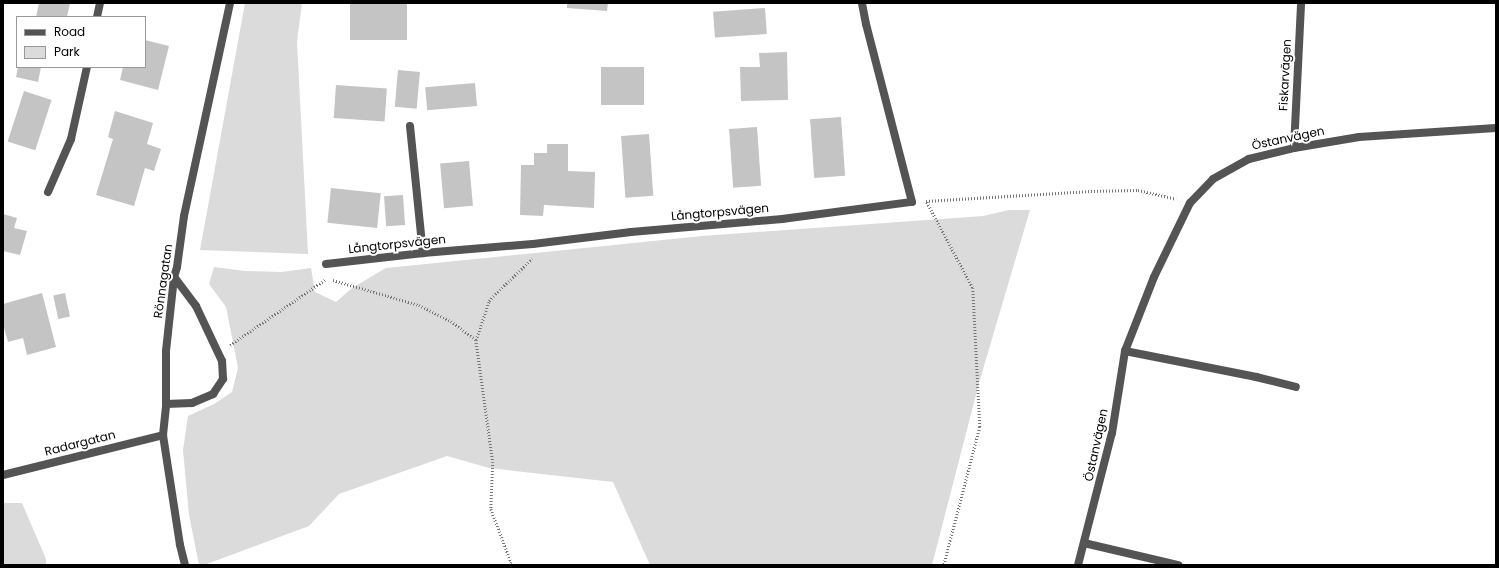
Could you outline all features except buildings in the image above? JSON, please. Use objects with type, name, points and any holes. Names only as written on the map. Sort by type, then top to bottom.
[{"type":"street","points":[[97,16],[100,3]]},
{"type":"street","name":"Rönnagatan","points":[[185,565],[180,545],[162,435],[166,404],[166,351],[174,277],[177,267],[184,216],[230,3]]},
{"type":"street","points":[[862,3],[866,24],[912,202]]},
{"type":"street","name":"Fiskarvägen","points":[[1294,148],[1301,3]]},
{"type":"street","points":[[48,192],[71,139],[88,68]]},
{"type":"street","points":[[410,126],[423,253]]},
{"type":"street","name":"Östanvägen","points":[[1078,565],[1112,433],[1125,350],[1154,277],[1190,203],[1213,179],[1249,158],[1294,148],[1359,137],[1496,128]]},
{"type":"street","name":"Långtorpsvägen","points":[[326,264],[423,253],[533,244],[631,232],[782,219],[912,202]]},
{"type":"street","points":[[166,404],[192,402],[213,394],[223,379],[222,361],[196,306],[174,277]]},
{"type":"street","points":[[1125,350],[1256,377],[1296,387]]},
{"type":"street","name":"Radargatan","points":[[3,475],[162,435]]},
{"type":"street","points":[[1084,543],[1178,565]]},
{"type":"path","points":[[912,202],[1091,191],[1138,190],[1190,203]]},
{"type":"path","points":[[927,201],[973,288],[980,428],[944,565]]},
{"type":"path","points":[[509,565],[511,562],[491,509],[493,462],[476,340],[489,301],[535,257],[533,244]]},
{"type":"path","points":[[218,353],[327,278],[419,305],[451,321],[476,340]]},
{"type":"green space","points":[[245,3],[302,3],[297,42],[308,254],[200,250]]},
{"type":"green space","points":[[1009,210],[1030,210],[979,383],[932,565],[650,565],[613,482],[489,468],[447,456],[339,494],[309,526],[204,565],[199,565],[189,515],[183,450],[188,416],[214,404],[232,392],[238,368],[226,307],[209,284],[214,267],[245,271],[281,272],[311,268],[315,292],[336,302],[352,288],[386,268],[702,236],[983,216]]},
{"type":"green space","points":[[3,503],[22,503],[46,559],[46,565],[3,565]]}]
